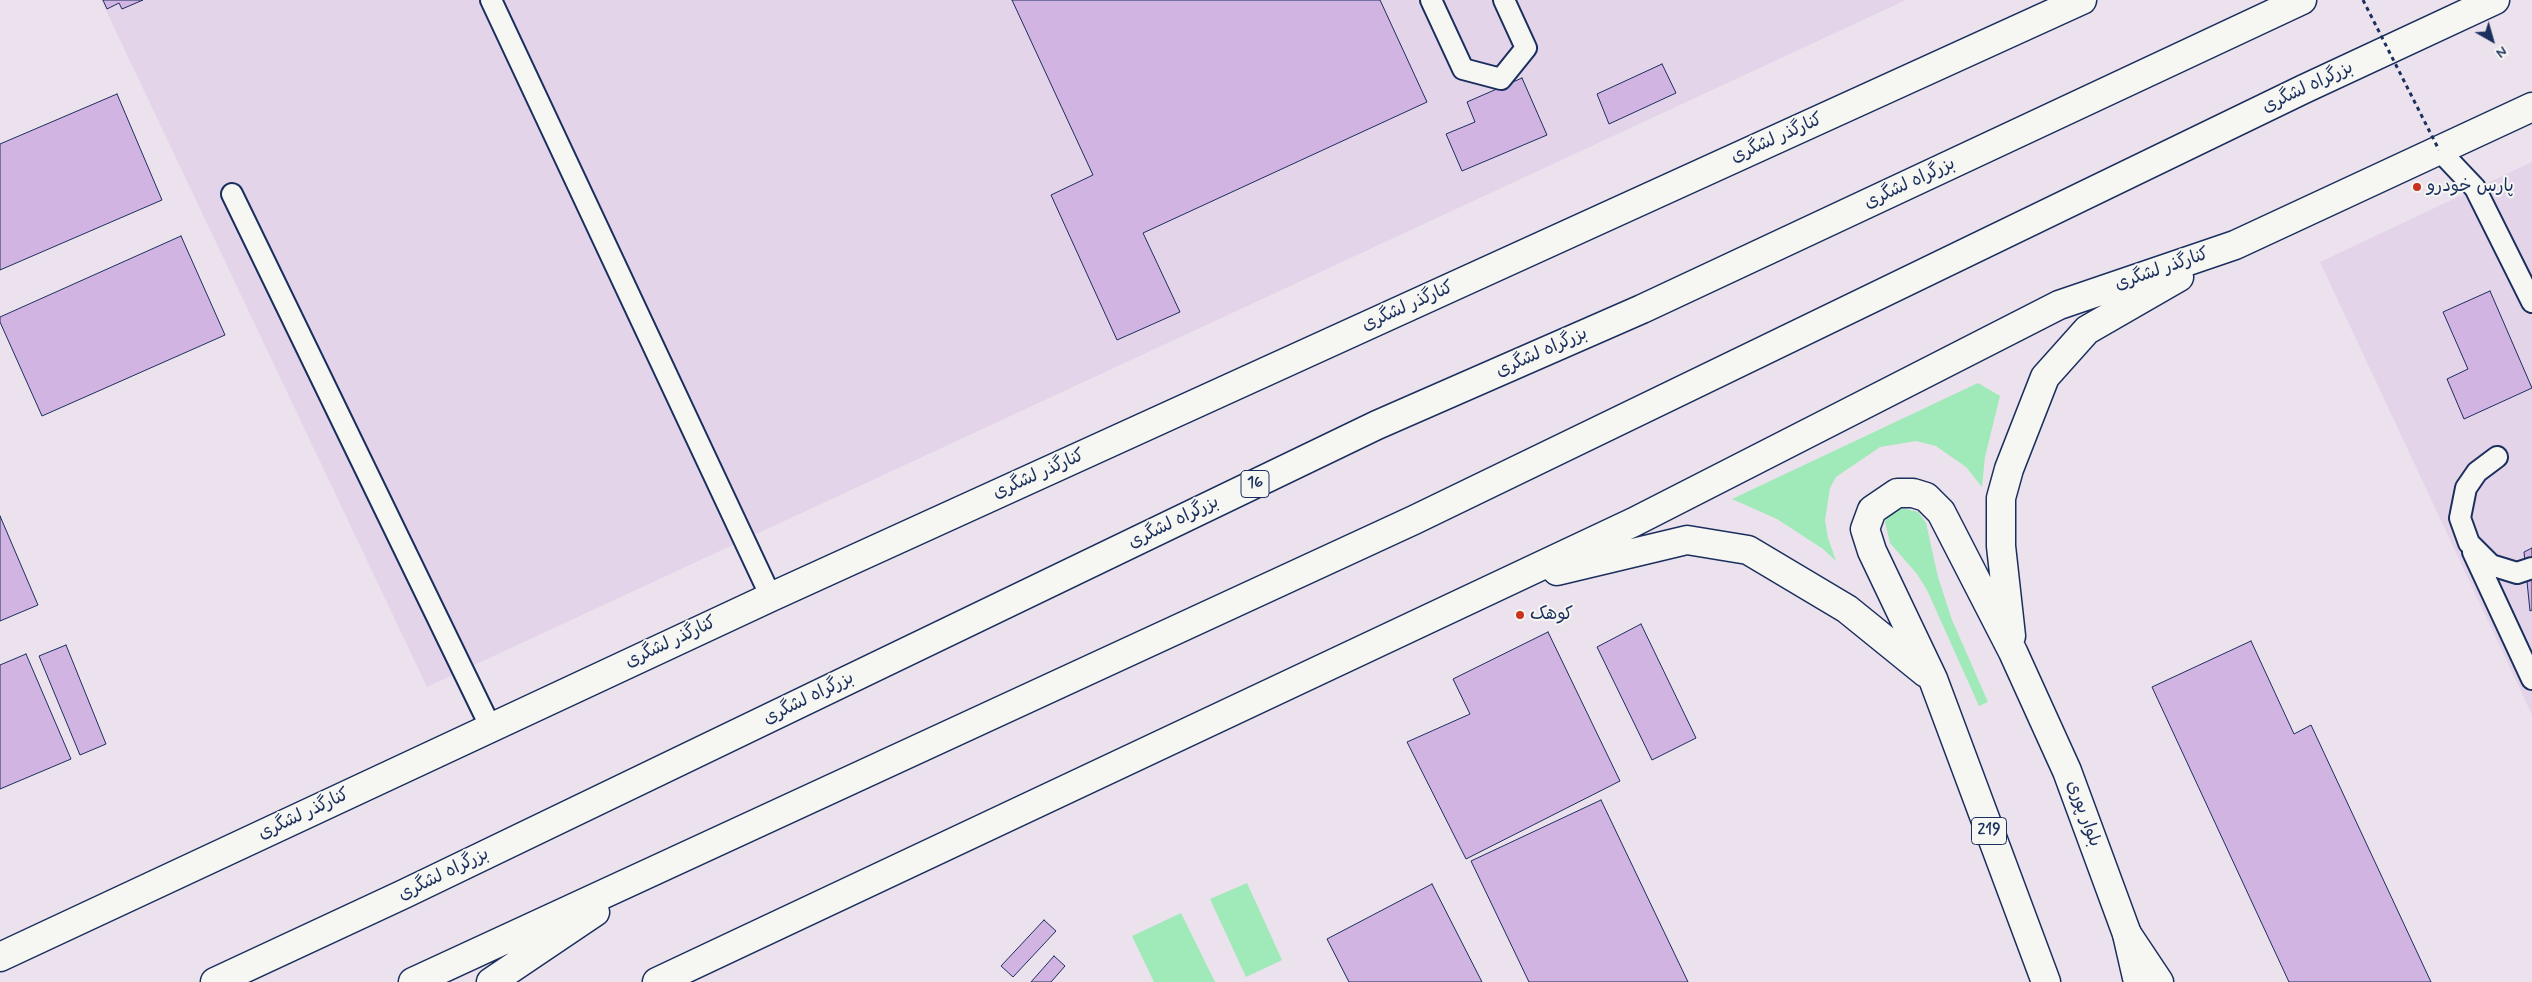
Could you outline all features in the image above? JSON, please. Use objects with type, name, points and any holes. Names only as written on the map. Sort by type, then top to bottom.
[{"type":"main road","name":"کنارگذر لشگری","points":[[0,957],[771,597],[2082,0]]},
{"type":"main road","name":"بزرگراه لشگری","points":[[215,982],[413,890],[1377,425],[1642,309],[2302,0]]},
{"type":"main road","name":"بزرگراه لشگری","points":[[413,982],[669,862],[1414,520],[2304,89],[2495,0]]},
{"type":"main road","name":"کنارگذر لشگری","points":[[657,982],[1634,522],[2059,305],[2235,245],[2532,107]]},
{"type":"main road","points":[[2013,652],[2001,546],[2001,498],[2012,461],[2045,377],[2087,330],[2235,245]]},
{"type":"main road","name":"بلوار پوری","points":[[1933,679],[1872,551],[1865,529],[1872,510],[1897,493],[1913,493],[1926,497],[1941,512],[2013,652],[2067,771],[2127,934],[2138,982]]},
{"type":"main road","points":[[1496,587],[1687,540],[1748,550],[1847,609],[1933,679]]},
{"type":"main road","name":"219","points":[[1933,679],[2046,982]]},
{"type":"main road","points":[[491,982],[669,862]]},
{"type":"main road","points":[[2127,934],[2159,982]]},
{"type":"lane","points":[[491,0],[771,597]]},
{"type":"lane","points":[[1431,0],[1463,69],[1501,79],[1526,48],[1504,0]]},
{"type":"lane","points":[[2439,150],[2475,188],[2532,302]]},
{"type":"lane","points":[[232,194],[490,728]]},
{"type":"lane","points":[[2497,457],[2477,472],[2466,488],[2460,518],[2469,543],[2532,679]]},
{"type":"lane","points":[[2469,543],[2491,565],[2517,573],[2532,568]]},
{"type":"path","points":[[2363,0],[2439,150]]},
{"type":"shaded area","points":[[101,0],[1906,0],[427,687]]},
{"type":"shaded area","name":"پارس خودرو","points":[[2532,162],[2532,715],[2320,262]]},
{"type":"green space","points":[[1978,383],[2000,396],[1985,457],[1982,487],[1966,467],[1936,446],[1916,441],[1880,447],[1836,477],[1830,488],[1825,520],[1828,538],[1836,561],[1823,549],[1777,519],[1732,499]]},
{"type":"green space","points":[[1902,508],[1918,512],[1926,523],[1938,577],[1952,620],[1988,702],[1979,706],[1927,590],[1917,574],[1890,543],[1885,522],[1889,515]]},
{"type":"green space","points":[[1247,883],[1282,960],[1246,977],[1210,899]]},
{"type":"green space","points":[[1181,913],[1215,982],[1154,982],[1132,936]]},
{"type":"building","points":[[103,0],[143,0],[122,9],[119,3],[107,9]]},
{"type":"building","points":[[1012,0],[1380,0],[1427,102],[1143,233],[1180,312],[1117,340],[1051,195],[1093,175]]},
{"type":"building","points":[[1662,64],[1676,93],[1609,124],[1597,94]]},
{"type":"building","points":[[1522,78],[1547,135],[1462,171],[1446,134],[1475,122],[1467,102]]},
{"type":"building","points":[[117,94],[162,200],[0,270],[0,144]]},
{"type":"building","points":[[181,236],[225,335],[42,416],[0,322],[0,317]]},
{"type":"building","points":[[2490,291],[2532,388],[2464,419],[2447,379],[2468,369],[2443,312]]},
{"type":"building","points":[[0,516],[38,605],[0,621]]},
{"type":"building","points":[[2532,548],[2532,610],[2530,611],[2524,552]]},
{"type":"building","points":[[1641,624],[1696,738],[1652,760],[1597,647]]},
{"type":"building","points":[[1548,632],[1620,781],[1466,859],[1407,742],[1470,714],[1453,679]]},
{"type":"building","points":[[2251,641],[2294,734],[2311,725],[2431,982],[2289,982],[2152,687]]},
{"type":"building","points":[[66,645],[106,744],[80,755],[39,656]]},
{"type":"building","points":[[26,654],[71,759],[0,789],[0,665]]},
{"type":"building","points":[[1601,800],[1688,982],[1529,982],[1471,861]]},
{"type":"building","points":[[1432,884],[1482,982],[1349,982],[1327,939]]},
{"type":"building","points":[[1044,920],[1056,931],[1013,977],[1001,966]]},
{"type":"building","points":[[1054,956],[1065,966],[1051,982],[1031,982]]},
{"type":"place","name":"پارس خودرو","points":[[2417,187]]},
{"type":"place","name":"کوهک","points":[[1520,615]]}]
